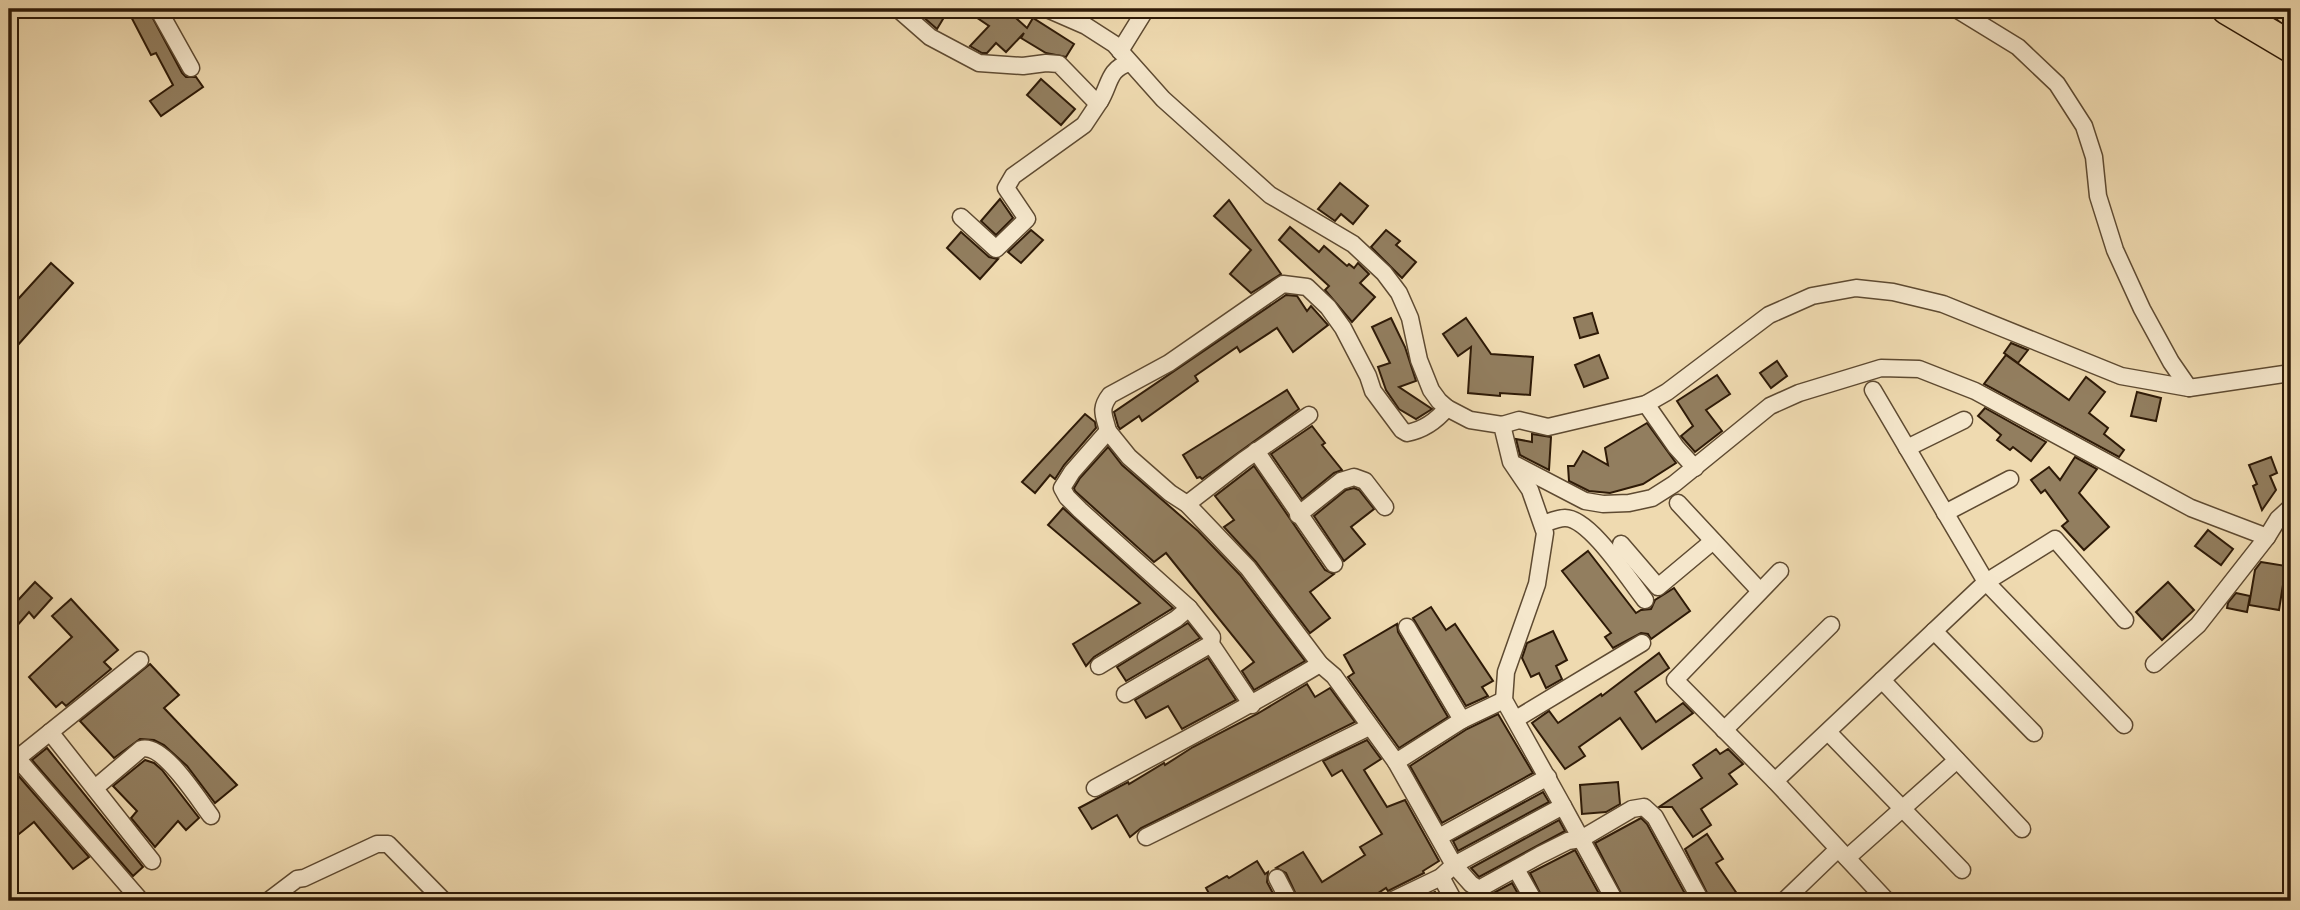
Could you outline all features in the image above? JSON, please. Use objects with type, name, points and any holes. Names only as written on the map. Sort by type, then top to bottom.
[{"type":"highway","points":[[2227,9],[2291,47]]},
{"type":"street","points":[[159,9],[191,68]]},
{"type":"street","points":[[898,9],[930,37],[979,63],[1023,66],[1059,64],[1091,98],[1100,101]]},
{"type":"street","points":[[1047,9],[1086,26],[1124,57],[1163,99],[1269,195],[1353,244],[1384,273],[1399,293],[1431,390],[1447,408],[1470,420],[1502,425],[1519,420],[1548,428],[1646,404],[1667,392],[1769,315],[1812,296],[1856,288],[1893,292],[1944,304],[2121,376],[2189,388],[2291,373]]},
{"type":"street","points":[[961,217],[996,249],[1027,219],[1006,188],[1013,176],[1084,125],[1100,101],[1110,76],[1120,65],[1146,9]]},
{"type":"street","points":[[1955,9],[2018,47],[2057,84],[2084,126],[2094,157],[2098,196],[2115,250],[2142,309],[2171,362],[2189,388]]},
{"type":"street","points":[[1447,408],[1438,419],[1419,429],[1407,433],[1402,430],[1373,391],[1343,327],[1328,307],[1307,287],[1283,284],[1169,363],[1110,395],[1103,404],[1108,430],[1129,457],[1170,493],[1187,504],[1248,568],[1320,664],[1335,676],[1395,762],[1454,865],[1471,884],[1479,890],[1568,841],[1581,839],[1632,809],[1644,807],[1655,817],[1701,901]]},
{"type":"street","points":[[1511,462],[1548,484],[1585,501],[1603,505],[1652,498],[1695,468],[1770,406],[1799,393],[1881,368],[1919,369],[1975,391],[2191,508],[2267,537]]},
{"type":"street","points":[[1873,390],[1986,582],[2124,725]]},
{"type":"street","points":[[1646,404],[1676,447],[1695,468]]},
{"type":"street","points":[[1187,504],[1256,451],[1309,415]]},
{"type":"street","points":[[1908,448],[1964,420]]},
{"type":"street","points":[[1502,425],[1511,462],[1531,490],[1545,533],[1537,584],[1506,672],[1504,700],[1615,901]]},
{"type":"street","points":[[1108,430],[1072,472],[1062,488],[1080,510],[1189,608],[1212,637],[1211,644],[1252,705]]},
{"type":"street","points":[[1256,451],[1334,564]]},
{"type":"street","points":[[1298,515],[1341,481],[1354,477],[1365,481],[1385,507]]},
{"type":"street","points":[[1945,513],[2010,479]]},
{"type":"street","points":[[1678,503],[1760,591]]},
{"type":"street","points":[[2154,664],[2198,625],[2278,519],[2291,507]]},
{"type":"street","points":[[1543,524],[1564,517],[1579,522],[1592,533],[1645,600]]},
{"type":"street","points":[[1775,781],[1986,582],[2055,539],[2125,620]]},
{"type":"street","points":[[1620,544],[1658,587],[1713,541]]},
{"type":"street","points":[[1780,570],[1675,680],[1775,781],[1887,901]]},
{"type":"street","points":[[1099,666],[1176,619],[1189,608]]},
{"type":"street","points":[[1724,730],[1831,625]]},
{"type":"street","points":[[1407,627],[1462,720]]},
{"type":"street","points":[[1934,631],[2034,733]]},
{"type":"street","points":[[1516,719],[1642,643]]},
{"type":"street","points":[[1125,694],[1211,644]]},
{"type":"street","points":[[140,660],[13,761],[141,901]]},
{"type":"street","points":[[1095,788],[1252,705],[1320,664]]},
{"type":"street","points":[[1882,680],[2022,829]]},
{"type":"street","points":[[1395,762],[1462,720],[1504,700]]},
{"type":"street","points":[[1146,837],[1369,727]]},
{"type":"street","points":[[50,732],[152,861]]},
{"type":"street","points":[[1828,732],[1962,870]]},
{"type":"street","points":[[95,788],[141,749],[148,747],[167,760],[211,816]]},
{"type":"street","points":[[1784,901],[1902,809],[1957,760]]},
{"type":"street","points":[[1439,837],[1548,777]]},
{"type":"street","points":[[1391,901],[1441,877],[1454,865],[1563,806]]},
{"type":"street","points":[[268,901],[297,879],[377,844],[388,844],[444,901]]},
{"type":"street","points":[[1516,869],[1534,901]]},
{"type":"street","points":[[1441,877],[1454,901]]},
{"type":"street","points":[[1277,878],[1289,901]]},
{"type":"building","points":[[127,9],[148,9],[182,73],[186,77],[196,77],[203,87],[161,116],[150,101],[173,85],[156,53],[151,55]]},
{"type":"building","points":[[914,9],[949,9],[937,29]]},
{"type":"building","points":[[964,9],[1006,9],[1027,28],[1033,18],[1074,44],[1066,57],[1046,53],[1021,38],[1024,33],[1006,52],[996,43],[987,53],[982,53],[970,46],[989,26]]},
{"type":"building","points":[[1041,79],[1075,109],[1061,125],[1027,95]]},
{"type":"building","points":[[1340,183],[1368,206],[1353,224],[1341,214],[1335,221],[1318,209]]},
{"type":"building","points":[[1000,199],[1013,218],[996,235],[981,221]]},
{"type":"building","points":[[1229,200],[1281,274],[1251,293],[1230,274],[1251,250],[1214,216]]},
{"type":"building","points":[[1290,227],[1319,252],[1324,246],[1347,266],[1349,264],[1354,268],[1358,263],[1369,274],[1360,283],[1375,297],[1352,322],[1325,290],[1329,286],[1279,240]]},
{"type":"building","points":[[1031,230],[1043,240],[1021,263],[1008,252]]},
{"type":"building","points":[[1386,230],[1400,241],[1396,245],[1416,262],[1402,278],[1371,247]]},
{"type":"building","points":[[961,232],[989,257],[998,259],[980,279],[947,248]]},
{"type":"building","points":[[51,263],[73,283],[9,355],[9,309]]},
{"type":"building","points":[[1286,295],[1297,296],[1307,311],[1311,306],[1328,325],[1293,352],[1277,328],[1240,352],[1237,347],[1195,376],[1198,381],[1142,421],[1139,416],[1120,429],[1114,412]]},
{"type":"building","points":[[1592,313],[1598,333],[1580,338],[1574,318]]},
{"type":"building","points":[[1391,318],[1405,347],[1416,381],[1399,387],[1432,409],[1416,419],[1399,409],[1386,390],[1378,367],[1390,363],[1372,327]]},
{"type":"building","points":[[1466,318],[1491,354],[1533,357],[1530,395],[1468,393],[1471,347],[1458,356],[1443,334]]},
{"type":"building","points":[[2011,343],[2028,350],[2018,363],[2004,353]]},
{"type":"building","points":[[1599,355],[1608,378],[1584,387],[1575,365]]},
{"type":"building","points":[[2006,355],[2069,400],[2086,377],[2105,392],[2089,413],[2108,428],[2104,434],[2124,450],[2119,457],[1984,384]]},
{"type":"building","points":[[1777,361],[1787,376],[1771,388],[1760,373]]},
{"type":"building","points":[[1717,375],[1730,394],[1706,410],[1722,431],[1695,452],[1681,436],[1693,426],[1677,401]]},
{"type":"building","points":[[1287,390],[1299,409],[1202,479],[1197,478],[1183,455]]},
{"type":"building","points":[[2137,392],[2161,398],[2156,421],[2131,416]]},
{"type":"building","points":[[1985,408],[2046,442],[2031,461],[2013,447],[2010,450],[1997,440],[2001,435],[1978,416]]},
{"type":"building","points":[[1085,414],[1095,422],[1096,428],[1055,479],[1050,475],[1035,493],[1022,482]]},
{"type":"building","points":[[1647,423],[1676,463],[1643,484],[1610,493],[1589,491],[1569,481],[1568,466],[1574,466],[1583,451],[1608,465],[1605,448]]},
{"type":"building","points":[[1312,426],[1325,443],[1322,445],[1342,470],[1334,473],[1302,499],[1271,454]]},
{"type":"building","points":[[1532,434],[1551,437],[1549,470],[1520,455],[1516,439],[1532,442]]},
{"type":"building","points":[[1108,447],[1122,465],[1198,531],[1240,575],[1305,661],[1254,690],[1242,671],[1254,662],[1166,553],[1154,562],[1075,491],[1080,478]]},
{"type":"building","points":[[2075,457],[2097,469],[2079,493],[2109,527],[2084,550],[2062,526],[2068,521],[2045,490],[2041,493],[2031,480],[2049,467],[2060,480]]},
{"type":"building","points":[[2271,457],[2277,473],[2270,476],[2276,490],[2262,510],[2253,486],[2257,484],[2249,465]]},
{"type":"building","points":[[1254,466],[1325,570],[1334,574],[1310,592],[1330,618],[1310,633],[1256,562],[1224,527],[1234,520],[1215,496]]},
{"type":"building","points":[[1346,490],[1359,490],[1374,509],[1351,527],[1365,544],[1344,561],[1314,516]]},
{"type":"building","points":[[1063,508],[1173,608],[1094,657],[1086,666],[1073,644],[1140,603],[1048,525]]},
{"type":"building","points":[[2208,530],[2233,549],[2221,565],[2195,546]]},
{"type":"building","points":[[1588,551],[1636,613],[1651,609],[1655,600],[1674,588],[1690,611],[1651,639],[1648,634],[1641,633],[1613,648],[1605,637],[1611,633],[1562,571]]},
{"type":"building","points":[[2261,562],[2286,566],[2279,610],[2249,605],[2255,570]]},
{"type":"building","points":[[35,582],[52,598],[34,618],[29,612],[9,635],[9,610]]},
{"type":"building","points":[[2168,582],[2194,610],[2162,640],[2136,612]]},
{"type":"building","points":[[2236,593],[2250,596],[2247,612],[2227,608]]},
{"type":"building","points":[[71,599],[118,650],[104,662],[111,669],[66,706],[62,702],[56,707],[29,677],[72,637],[52,616]]},
{"type":"building","points":[[1431,607],[1446,630],[1455,624],[1493,681],[1482,687],[1488,696],[1466,706],[1413,618]]},
{"type":"building","points":[[1188,623],[1200,638],[1126,681],[1117,667]]},
{"type":"building","points":[[1397,624],[1398,632],[1448,717],[1399,748],[1348,677],[1354,673],[1344,655]]},
{"type":"building","points":[[1553,631],[1567,660],[1556,666],[1562,679],[1546,688],[1539,673],[1531,677],[1522,658],[1527,643]]},
{"type":"building","points":[[1659,653],[1669,668],[1635,692],[1656,722],[1683,703],[1693,713],[1642,749],[1620,718],[1579,747],[1585,756],[1565,769],[1532,723],[1549,711],[1558,723],[1601,694],[1602,696]]},
{"type":"building","points":[[1208,658],[1236,700],[1182,729],[1168,706],[1146,718],[1135,700]]},
{"type":"building","points":[[150,664],[179,695],[164,708],[237,785],[215,803],[187,766],[164,745],[154,740],[140,739],[114,758],[80,721]]},
{"type":"building","points":[[1307,684],[1315,697],[1330,688],[1355,722],[1141,828],[1130,837],[1117,815],[1092,829],[1079,808],[1128,782],[1129,784],[1164,763],[1165,765]]},
{"type":"building","points":[[1498,714],[1533,773],[1442,823],[1410,766],[1467,729]]},
{"type":"building","points":[[1367,740],[1381,759],[1364,770],[1387,807],[1405,800],[1439,861],[1423,871],[1424,873],[1388,891],[1386,888],[1366,901],[1299,901],[1286,873],[1276,868],[1303,852],[1322,882],[1365,855],[1360,847],[1382,834],[1342,770],[1332,776],[1323,761]]},
{"type":"building","points":[[47,748],[143,867],[133,876],[32,760]]},
{"type":"building","points":[[1716,749],[1720,754],[1728,749],[1743,764],[1729,774],[1737,784],[1701,809],[1711,825],[1693,837],[1672,807],[1659,807],[1702,778],[1693,765]]},
{"type":"building","points":[[145,760],[162,770],[199,818],[186,830],[178,821],[155,847],[131,818],[137,811],[113,786]]},
{"type":"building","points":[[16,773],[89,857],[73,869],[34,822],[9,842],[9,779]]},
{"type":"building","points":[[1618,782],[1620,804],[1606,812],[1582,814],[1580,785]]},
{"type":"building","points":[[1543,792],[1549,802],[1458,851],[1453,841]]},
{"type":"building","points":[[1641,818],[1647,824],[1689,901],[1625,901],[1595,843]]},
{"type":"building","points":[[1559,820],[1565,831],[1479,877],[1471,868]]},
{"type":"building","points":[[1707,834],[1723,859],[1716,863],[1742,901],[1711,901],[1685,849]]},
{"type":"building","points":[[1575,850],[1603,901],[1544,901],[1530,873]]},
{"type":"building","points":[[1257,861],[1265,874],[1268,872],[1267,882],[1277,901],[1213,901],[1206,888]]},
{"type":"building","points":[[1512,883],[1522,901],[1485,901],[1484,898]]},
{"type":"building","points":[[1435,892],[1440,901],[1415,901]]}]
